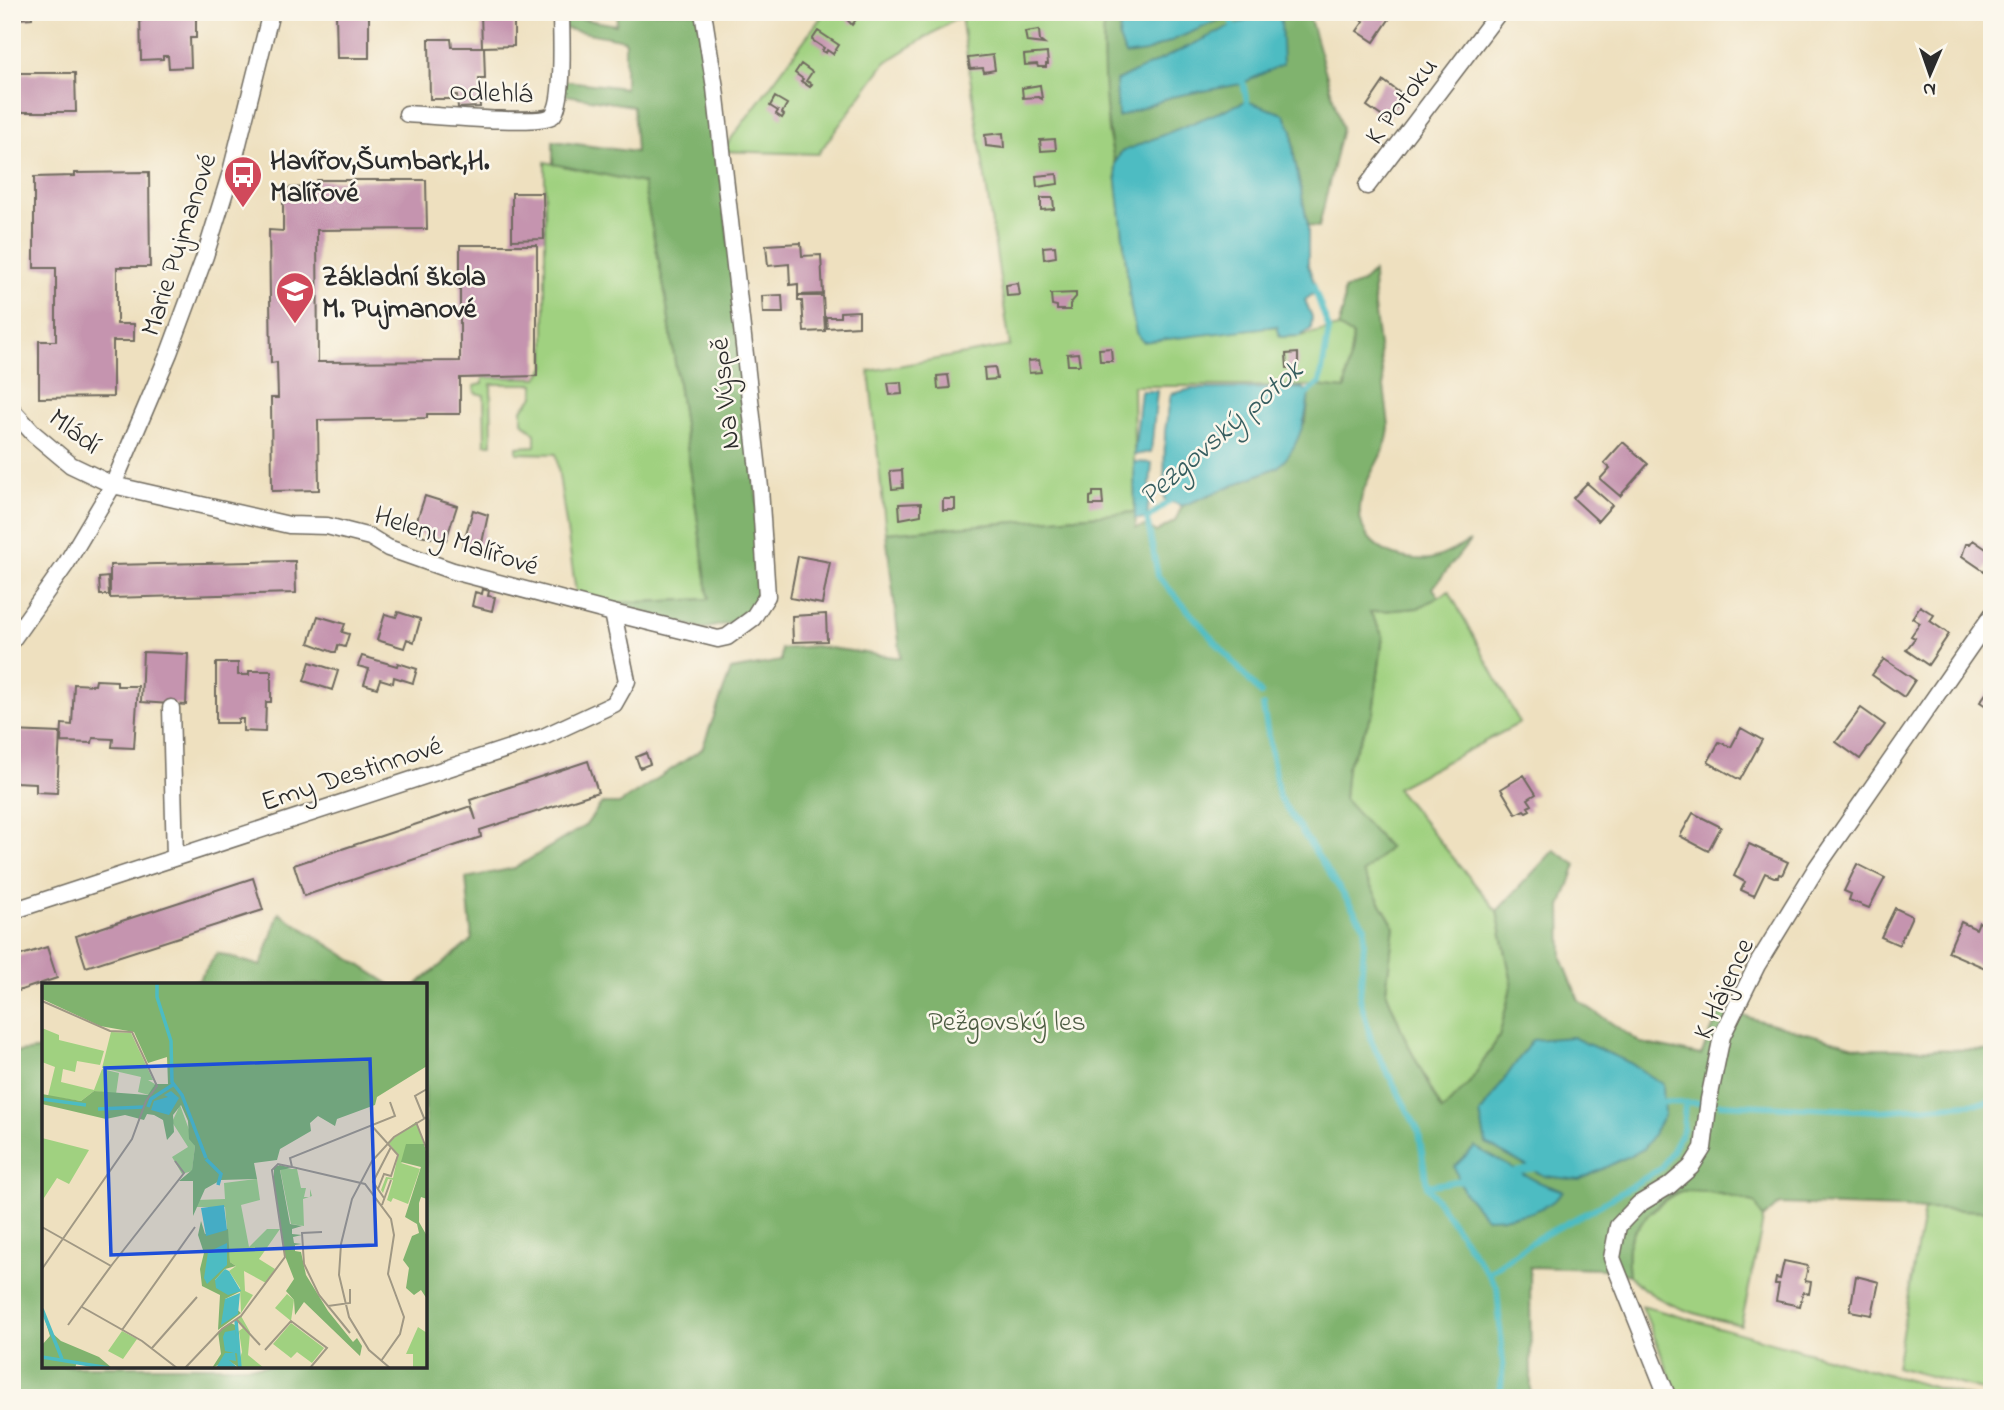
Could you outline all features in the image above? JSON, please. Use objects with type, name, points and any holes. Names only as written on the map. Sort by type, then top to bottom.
[{"type":"street","name":"Marie Pujmanové","points":[[12,640],[66,564],[113,485],[169,353],[205,256],[233,164],[271,12]]},
{"type":"street","name":"Odlehlá","points":[[407,114],[548,119],[555,113],[559,94],[561,12]]},
{"type":"street","name":"Na Výspě","points":[[613,613],[718,639],[727,637],[753,618],[767,596],[760,488],[715,88],[703,12]]},
{"type":"street","name":"K Potoku","points":[[1367,186],[1499,12]]},
{"type":"street","name":"Mládí","points":[[12,410],[34,434],[71,465],[113,485]]},
{"type":"street","name":"Heleny Malířové","points":[[113,485],[289,525],[327,526],[370,537],[387,548],[453,570],[613,613]]},
{"type":"street","name":"Emy Destinnové","points":[[12,911],[543,737],[614,704],[626,681],[613,613]]},
{"type":"street","name":"K Hájence","points":[[1668,1398],[1612,1258],[1618,1226],[1639,1203],[1670,1186],[1691,1167],[1703,1148],[1709,1099],[1722,1037],[1757,965],[1817,867],[1992,615]]},
{"type":"street","points":[[171,708],[175,857]]},
{"type":"green space","points":[[618,12],[703,12],[764,561],[753,618],[703,629],[615,603],[709,599],[665,293],[643,183],[553,164],[553,141],[636,152],[633,106],[559,94],[560,80],[625,88],[625,40],[561,28],[561,15],[616,25]]},
{"type":"green space","points":[[825,12],[1104,12],[1103,47],[1108,132],[1115,164],[1131,308],[1143,341],[1278,326],[1280,337],[1300,336],[1338,327],[1353,336],[1345,389],[1316,386],[1133,386],[1135,512],[886,533],[869,371],[1010,346],[961,16],[886,62],[818,154],[722,151]]},
{"type":"green space","points":[[1104,12],[1308,12],[1342,128],[1319,227],[1308,226],[1294,156],[1292,130],[1121,152],[1115,164],[1105,89]]},
{"type":"green space","points":[[545,162],[643,183],[665,293],[709,599],[615,603],[576,593],[556,454],[517,453],[517,447],[535,446],[535,434],[522,421],[522,409],[534,396],[534,384],[491,384],[492,444],[485,444],[484,395],[475,393],[474,386],[483,384],[483,377],[538,378],[545,367]]},
{"type":"green space","name":"Pežgovský les","points":[[1373,272],[1374,306],[1389,426],[1382,453],[1362,495],[1360,509],[1365,532],[1380,548],[1415,559],[1431,559],[1470,541],[1433,588],[1439,597],[1418,608],[1370,612],[1383,636],[1373,713],[1347,767],[1344,799],[1389,848],[1363,873],[1394,926],[1386,991],[1407,1043],[1442,1111],[1470,1082],[1499,1037],[1512,983],[1497,911],[1554,850],[1576,865],[1561,907],[1562,958],[1579,1001],[1641,1043],[1701,1055],[1721,1010],[1866,1049],[1992,1050],[1992,1211],[1779,1204],[1763,1219],[1756,1204],[1738,1198],[1700,1191],[1675,1193],[1651,1212],[1632,1236],[1628,1250],[1629,1275],[1602,1269],[1530,1267],[1531,1398],[12,1398],[12,1053],[42,1049],[42,1368],[427,1368],[427,983],[418,983],[472,940],[466,878],[515,868],[586,825],[601,804],[619,804],[702,749],[731,670],[781,661],[781,649],[815,646],[901,658],[886,533],[1135,512],[1136,528],[1147,526],[1156,532],[1175,521],[1182,506],[1278,467],[1306,420],[1309,394],[1316,386],[1345,389],[1353,336],[1338,327],[1343,310],[1344,290],[1362,283]]},
{"type":"green space","points":[[1449,591],[1520,723],[1396,788],[1497,911],[1512,983],[1499,1037],[1470,1082],[1443,1112],[1407,1043],[1386,991],[1394,926],[1362,872],[1344,800],[1347,767],[1373,713],[1383,636],[1370,612],[1418,608]]},
{"type":"green space","points":[[279,913],[388,983],[188,983],[199,980],[217,953],[261,966]]},
{"type":"green space","points":[[1681,1191],[1709,1192],[1738,1198],[1756,1204],[1761,1212],[1763,1219],[1760,1236],[1741,1325],[1696,1314],[1666,1302],[1629,1275],[1630,1239],[1641,1222]]},
{"type":"green space","points":[[1924,1209],[1992,1211],[1992,1393],[1896,1367]]},
{"type":"green space","points":[[1642,1306],[1972,1398],[1679,1398]]},
{"type":"water","points":[[1121,12],[1238,12],[1146,52],[1125,55],[1119,38]]},
{"type":"water","points":[[1276,12],[1281,21],[1283,64],[1241,84],[1171,97],[1118,117],[1116,81],[1231,26]]},
{"type":"water","points":[[1246,101],[1284,114],[1292,130],[1294,156],[1308,226],[1308,265],[1317,291],[1305,300],[1312,317],[1311,329],[1300,336],[1280,337],[1277,326],[1143,342],[1136,333],[1131,308],[1115,164],[1121,152]]},
{"type":"water","points":[[1303,388],[1309,394],[1303,423],[1291,452],[1278,467],[1182,506],[1164,499],[1165,431],[1171,394],[1192,389]]},
{"type":"water","points":[[1141,391],[1157,391],[1151,452],[1134,455]]},
{"type":"water","points":[[1134,462],[1152,463],[1147,519],[1135,519]]},
{"type":"water","points":[[1572,1037],[1630,1063],[1663,1084],[1664,1116],[1644,1149],[1579,1180],[1544,1176],[1486,1144],[1480,1114],[1532,1040]]},
{"type":"water","points":[[1475,1147],[1538,1182],[1563,1191],[1548,1204],[1529,1213],[1486,1218],[1464,1192],[1454,1167]]},
{"type":"building","points":[[12,12],[32,12],[32,18],[16,19],[18,73],[75,73],[76,112],[12,112]]},
{"type":"building","points":[[140,12],[196,12],[196,38],[190,38],[191,67],[169,68],[168,56],[163,56],[163,59],[141,60]]},
{"type":"building","points":[[336,12],[369,12],[369,58],[337,58]]},
{"type":"building","points":[[481,12],[514,12],[514,46],[484,47],[485,79],[479,79],[480,107],[458,108],[457,95],[452,95],[452,99],[430,99],[429,39],[451,39],[452,47],[482,47]]},
{"type":"building","points":[[840,12],[858,12],[860,14],[852,25]]},
{"type":"building","points":[[1359,12],[1394,12],[1374,42],[1357,31],[1364,21],[1356,16]]},
{"type":"building","points":[[1039,30],[1040,41],[1044,44],[1027,42],[1025,32]]},
{"type":"building","points":[[818,31],[839,45],[833,54],[827,50],[826,53],[822,51],[824,48],[812,40]]},
{"type":"building","points":[[1047,53],[1046,67],[1038,67],[1037,64],[1025,65],[1024,55]]},
{"type":"building","points":[[993,55],[995,70],[984,72],[983,68],[970,69],[968,58]]},
{"type":"building","points":[[801,64],[812,72],[806,81],[812,84],[810,87],[795,73]]},
{"type":"building","points":[[1384,81],[1404,96],[1387,120],[1367,106]]},
{"type":"building","points":[[1040,85],[1042,99],[1023,98],[1022,88]]},
{"type":"building","points":[[775,97],[787,104],[782,118],[776,114],[778,111],[770,106]]},
{"type":"building","points":[[1003,133],[1004,148],[986,146],[985,135]]},
{"type":"building","points":[[1055,139],[1056,150],[1041,151],[1040,140]]},
{"type":"building","points":[[149,172],[150,267],[117,267],[117,324],[134,324],[134,341],[113,341],[113,397],[39,398],[39,341],[56,341],[56,268],[34,268],[34,177],[75,176],[75,173]]},
{"type":"building","points":[[1057,174],[1058,184],[1037,187],[1036,176]]},
{"type":"building","points":[[317,180],[426,180],[427,229],[317,230],[318,362],[460,361],[460,245],[537,245],[537,376],[460,378],[460,414],[427,414],[427,418],[318,420],[319,490],[272,491],[271,398],[278,398],[277,362],[271,363],[269,230],[283,231],[283,188],[317,187]]},
{"type":"building","points":[[512,193],[543,193],[544,239],[512,240]]},
{"type":"building","points":[[1041,198],[1053,198],[1054,209],[1041,210]]},
{"type":"building","points":[[801,243],[802,256],[821,255],[823,294],[798,295],[798,284],[790,285],[789,264],[768,266],[766,245]]},
{"type":"building","points":[[1055,246],[1056,257],[1044,259],[1043,247]]},
{"type":"building","points":[[1018,283],[1020,295],[1007,296],[1006,285]]},
{"type":"building","points":[[1076,293],[1070,310],[1057,310],[1057,306],[1052,305],[1051,294]]},
{"type":"building","points":[[782,295],[783,313],[763,313],[762,296]]},
{"type":"building","points":[[798,296],[823,296],[825,331],[804,332],[802,301],[798,301]]},
{"type":"building","points":[[859,311],[859,326],[827,328],[826,317],[840,317],[840,312]]},
{"type":"building","points":[[1111,348],[1112,361],[1100,361],[1099,349]]},
{"type":"building","points":[[1078,353],[1080,365],[1068,365],[1067,354]]},
{"type":"building","points":[[1298,353],[1298,367],[1287,368],[1286,354]]},
{"type":"building","points":[[1039,360],[1041,372],[1029,373],[1028,361]]},
{"type":"building","points":[[995,367],[997,379],[985,380],[984,368]]},
{"type":"building","points":[[948,375],[950,388],[938,389],[937,376]]},
{"type":"building","points":[[901,382],[902,394],[890,395],[888,383]]},
{"type":"building","points":[[1623,442],[1648,464],[1620,496],[1600,479],[1610,468],[1604,463]]},
{"type":"building","points":[[902,470],[903,488],[892,489],[890,471]]},
{"type":"building","points":[[1587,483],[1612,505],[1598,521],[1573,498]]},
{"type":"building","points":[[1093,492],[1102,492],[1103,505],[1090,505]]},
{"type":"building","points":[[425,496],[457,506],[446,540],[433,535],[431,538],[418,534],[419,531],[414,529]]},
{"type":"building","points":[[943,499],[955,499],[955,510],[943,510]]},
{"type":"building","points":[[921,503],[921,515],[900,519],[899,504]]},
{"type":"building","points":[[473,510],[488,515],[480,552],[462,547]]},
{"type":"building","points":[[1973,540],[1992,553],[1992,559],[1984,571],[1962,556],[1966,544]]},
{"type":"building","points":[[798,556],[830,562],[822,604],[790,598]]},
{"type":"building","points":[[295,561],[296,593],[110,598],[110,565]]},
{"type":"building","points":[[108,577],[109,595],[100,595],[99,578]]},
{"type":"building","points":[[483,589],[489,591],[488,596],[495,597],[492,611],[472,606],[475,592],[482,594]]},
{"type":"building","points":[[1920,606],[1934,615],[1930,621],[1949,634],[1928,665],[1906,650],[1915,638],[1911,636],[1920,623],[1912,618]]},
{"type":"building","points":[[398,612],[420,619],[414,642],[407,639],[404,648],[377,640],[385,614],[396,617]]},
{"type":"building","points":[[826,614],[827,641],[793,642],[792,616]]},
{"type":"building","points":[[318,616],[345,624],[342,632],[349,634],[345,647],[338,645],[336,652],[333,652],[309,643]]},
{"type":"building","points":[[143,652],[188,654],[186,705],[141,702]]},
{"type":"building","points":[[362,656],[417,669],[413,683],[394,677],[393,683],[380,679],[377,688],[364,684],[369,669],[358,666]]},
{"type":"building","points":[[1884,659],[1915,680],[1904,697],[1872,675]]},
{"type":"building","points":[[310,662],[338,671],[332,690],[304,681]]},
{"type":"building","points":[[216,663],[238,663],[238,675],[249,675],[249,671],[271,671],[271,702],[266,702],[265,732],[243,731],[243,719],[238,719],[238,723],[216,723]]},
{"type":"building","points":[[96,680],[117,681],[117,686],[138,686],[134,748],[112,747],[113,739],[93,738],[92,743],[61,742],[62,724],[72,725],[74,684],[95,685]]},
{"type":"building","points":[[1992,685],[1992,710],[1980,702]]},
{"type":"building","points":[[1861,708],[1885,725],[1860,759],[1836,742]]},
{"type":"building","points":[[1741,728],[1762,740],[1740,780],[1708,762],[1719,742],[1731,747]]},
{"type":"building","points":[[12,731],[60,733],[57,793],[36,792],[36,783],[15,782],[15,787],[12,786]]},
{"type":"building","points":[[646,753],[650,764],[640,768],[636,757]]},
{"type":"building","points":[[588,761],[598,792],[480,830],[481,837],[304,896],[294,865],[471,806],[476,820],[470,800]]},
{"type":"building","points":[[1524,775],[1536,794],[1528,799],[1532,805],[1528,807],[1530,810],[1516,814],[1501,789]]},
{"type":"building","points":[[1693,813],[1721,827],[1708,851],[1680,836]]},
{"type":"building","points":[[1749,844],[1788,862],[1782,875],[1779,874],[1778,877],[1765,873],[1754,896],[1741,890],[1745,882],[1734,876]]},
{"type":"building","points":[[1857,864],[1885,878],[1869,908],[1849,900],[1851,894],[1844,891]]},
{"type":"building","points":[[253,878],[263,910],[86,967],[76,936]]},
{"type":"building","points":[[1895,908],[1912,916],[1899,945],[1881,937]]},
{"type":"building","points":[[1961,922],[1976,929],[1979,922],[1992,928],[1992,951],[1985,968],[1948,952]]},
{"type":"building","points":[[47,947],[57,978],[12,993],[12,958]]},
{"type":"building","points":[[1784,1261],[1808,1266],[1805,1281],[1811,1282],[1809,1294],[1803,1292],[1800,1306],[1776,1301],[1779,1284],[1775,1284],[1776,1278],[1780,1279]]},
{"type":"building","points":[[1856,1276],[1879,1282],[1872,1315],[1850,1311]]},
{"type":"waterway","name":"Pezgovský potok","points":[[1230,12],[1234,32]]},
{"type":"waterway","name":"Pezgovský potok","points":[[1242,77],[1248,107]]},
{"type":"waterway","name":"Pezgovský potok","points":[[1304,396],[1320,383],[1329,329],[1313,285]]},
{"type":"waterway","name":"Pezgovský potok","points":[[1174,497],[1147,519],[1158,576],[1261,694]]},
{"type":"waterway","name":"Pezgovský potok","points":[[1263,706],[1279,797],[1365,927],[1360,998],[1372,1043],[1419,1132],[1427,1186],[1497,1287],[1503,1364],[1500,1398]]},
{"type":"waterway","points":[[1658,1102],[1702,1103]]},
{"type":"waterway","points":[[1720,1104],[1880,1111],[1992,1102]]},
{"type":"waterway","points":[[1488,1273],[1538,1238],[1592,1210],[1663,1167],[1683,1130],[1685,1103]]},
{"type":"waterway","points":[[1513,1172],[1537,1168]]},
{"type":"waterway","points":[[1427,1186],[1468,1179]]},
{"type":"place","name":"Havířov,Šumbark,H. Malířové","points":[[243,209]]},
{"type":"place","name":"Základní škola M. Pujmanové","points":[[295,325]]}]
